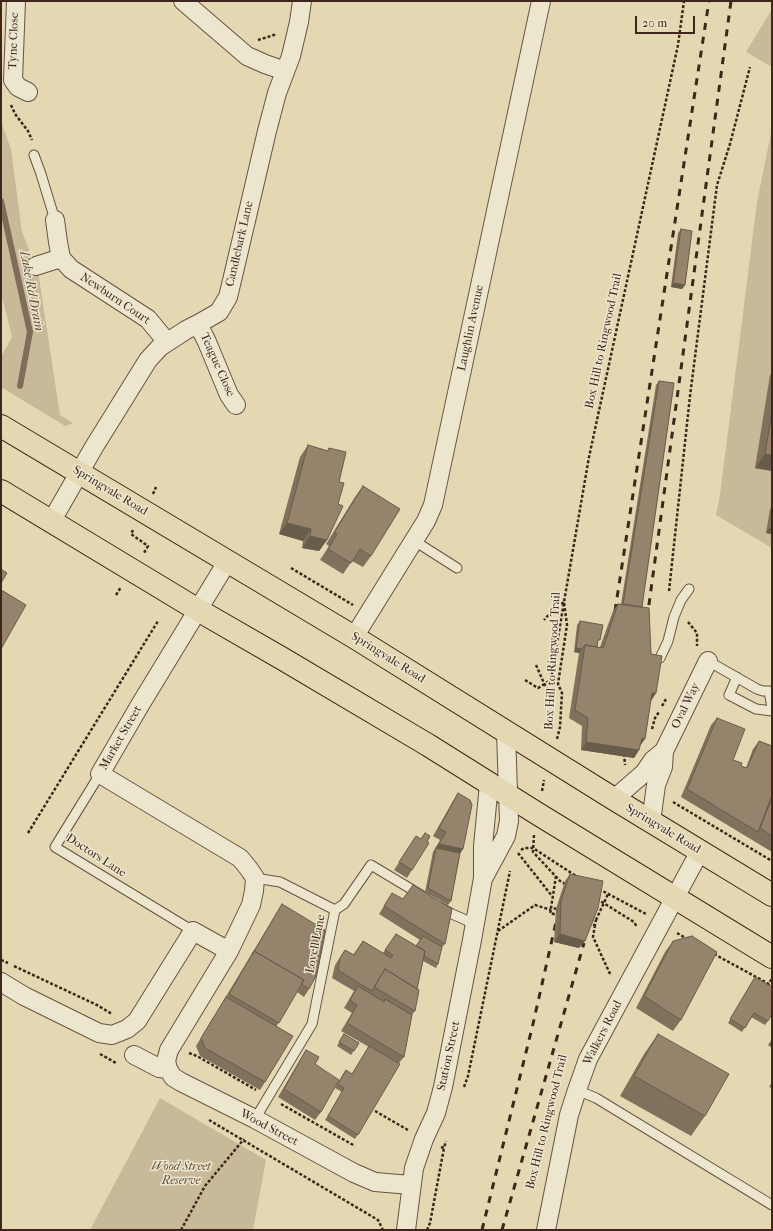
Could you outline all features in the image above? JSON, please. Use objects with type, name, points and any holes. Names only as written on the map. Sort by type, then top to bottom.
[{"type":"highway","name":"Springvale Road","points":[[2,429],[80,473],[354,637],[651,822],[772,895]]},
{"type":"highway","points":[[1,491],[198,610],[343,694],[772,957]]},
{"type":"street","name":"Tyne Close","points":[[16,1],[7,85],[18,87],[28,92]]},
{"type":"street","points":[[183,1],[247,56],[285,71]]},
{"type":"street","name":"Candlebark Lane","points":[[52,522],[148,360],[167,342],[219,312],[228,297],[267,131],[296,35],[302,1]]},
{"type":"street","name":"Laughlin Avenue","points":[[354,637],[413,540],[426,522],[433,505],[541,1]]},
{"type":"street","points":[[36,266],[61,258],[55,220]]},
{"type":"street","name":"Newburn Court","points":[[61,258],[71,269],[148,319],[167,342]]},
{"type":"street","name":"Teague Close","points":[[198,324],[229,395],[236,405]]},
{"type":"street","name":"Market Street","points":[[227,562],[100,774],[240,858],[255,878]]},
{"type":"street","name":"Oval Way","points":[[651,822],[656,785],[663,767],[664,751],[702,656]]},
{"type":"street","name":"Station Street","points":[[483,878],[506,836],[509,821],[506,732]]},
{"type":"street","name":"Oval Way","points":[[614,799],[644,774],[654,760],[664,751]]},
{"type":"street","name":"Station Street","points":[[406,1230],[414,1168],[424,1139],[436,1114],[443,1087],[475,924],[483,878],[483,846],[489,784]]},
{"type":"street","name":"Walkers Road","points":[[546,1230],[569,1115],[588,1059],[700,851]]},
{"type":"street","points":[[168,1069],[166,1061],[169,1050],[229,951],[251,905],[255,878]]},
{"type":"street","points":[[1,982],[24,996],[99,1033],[112,1035],[127,1030],[137,1021],[192,931],[229,951]]},
{"type":"street","name":"Wood Street","points":[[134,1055],[159,1068],[168,1069],[173,1077],[181,1082],[341,1167],[375,1182],[411,1185]]},
{"type":"lane","points":[[34,154],[55,220]]},
{"type":"lane","points":[[413,540],[457,568]]},
{"type":"lane","points":[[660,658],[668,641],[674,617],[681,600],[689,589]]},
{"type":"lane","points":[[702,656],[757,690],[771,690],[772,708]]},
{"type":"lane","points":[[737,678],[729,695],[756,709],[772,711]]},
{"type":"lane","name":"Doctors Lane","points":[[100,774],[55,847],[192,931]]},
{"type":"lane","name":"Lovell Lane","points":[[255,1120],[312,1024],[335,910],[344,904],[372,865],[452,914],[475,924]]},
{"type":"lane","points":[[255,878],[280,882],[335,910]]},
{"type":"lane","points":[[577,1090],[596,1098],[772,1205]]},
{"type":"path","name":"Box Hill to Ringwood Trail","points":[[533,848],[543,785],[558,737],[562,693],[558,684],[567,625],[564,602],[589,457],[678,45],[684,1]]},
{"type":"path","points":[[256,41],[274,35],[276,31],[296,35]]},
{"type":"path","points":[[702,656],[697,633],[677,610],[670,597],[669,587],[690,396],[717,185],[730,144],[750,67]]},
{"type":"path","points":[[7,85],[11,106],[28,132],[32,141],[34,154]]},
{"type":"path","points":[[116,595],[148,546],[131,534],[156,487]]},
{"type":"path","points":[[291,568],[351,603],[368,615]]},
{"type":"path","points":[[544,620],[553,610],[564,602]]},
{"type":"path","points":[[525,680],[538,688],[551,680],[564,602]]},
{"type":"path","points":[[28,832],[158,621]]},
{"type":"path","points":[[536,665],[552,699]]},
{"type":"path","points":[[662,706],[670,694]]},
{"type":"path","points":[[623,749],[624,754]]},
{"type":"path","points":[[655,791],[772,860]]},
{"type":"path","points":[[515,855],[524,848],[533,848],[533,852],[561,882],[568,885]]},
{"type":"path","points":[[517,852],[552,896]]},
{"type":"path","points":[[489,973],[511,866]]},
{"type":"path","points":[[556,876],[550,913],[562,916]]},
{"type":"path","points":[[608,894],[594,925],[593,937],[611,976],[614,969]]},
{"type":"path","points":[[594,897],[634,922],[637,929]]},
{"type":"path","points":[[498,932],[535,905],[561,910]]},
{"type":"path","points":[[588,918],[596,920]]},
{"type":"path","points":[[584,922],[594,925]]},
{"type":"path","points":[[769,984],[772,978]]},
{"type":"path","points":[[181,1230],[204,1186],[249,1133],[255,1120]]},
{"type":"path","points":[[426,1230],[430,1223],[444,1148]]},
{"type":"path","points":[[328,1191],[378,1220],[383,1230]]},
{"type":"green space","points":[[772,9],[772,67],[746,52]]},
{"type":"green space","points":[[1,122],[11,149],[22,232],[38,271],[60,415],[73,423],[65,426],[1,387],[1,357],[12,337],[1,293]]},
{"type":"green space","points":[[772,128],[772,548],[716,515],[720,495],[757,202]]},
{"type":"green space","name":"Wood Street Reserve","points":[[160,1098],[266,1160],[253,1230],[90,1230]]},
{"type":"building","points":[[681,229],[692,231],[685,285],[673,283]]},
{"type":"building","points":[[659,381],[674,383],[642,607],[623,604]]},
{"type":"building","points":[[772,411],[772,455],[765,454]]},
{"type":"building","points":[[308,445],[328,451],[329,448],[346,452],[339,482],[344,483],[338,504],[343,506],[327,540],[310,536],[311,529],[287,523]]},
{"type":"building","points":[[363,486],[400,509],[371,556],[360,549],[351,563],[328,549],[337,534],[334,533]]},
{"type":"building","points":[[1,569],[7,573],[1,583]]},
{"type":"building","points":[[3,591],[26,605],[1,649],[1,595]]},
{"type":"building","points":[[618,604],[649,608],[651,654],[662,656],[656,693],[652,693],[645,739],[642,738],[639,750],[586,742],[588,718],[575,710],[585,645],[603,648]]},
{"type":"building","points":[[580,621],[603,625],[597,647],[585,645],[582,649],[576,648]]},
{"type":"building","points":[[717,718],[745,729],[733,760],[742,763],[741,766],[747,768],[759,741],[772,746],[772,795],[758,832],[687,789]]},
{"type":"building","points":[[458,793],[470,800],[472,805],[463,849],[439,844],[446,832],[439,828]]},
{"type":"building","points":[[772,798],[772,836],[760,828]]},
{"type":"building","points":[[425,833],[430,836],[427,842],[429,843],[412,870],[399,862],[416,836],[421,839]]},
{"type":"building","points":[[436,848],[460,853],[451,901],[428,888]]},
{"type":"building","points":[[570,874],[603,881],[598,908],[585,941],[560,934],[561,901]]},
{"type":"building","points":[[413,885],[452,909],[445,944],[384,906],[392,893],[403,899]]},
{"type":"building","points":[[282,904],[325,930],[316,976],[309,989],[301,984],[304,980],[254,951]]},
{"type":"building","points":[[396,934],[425,951],[417,989],[385,969],[372,991],[338,970],[340,958],[345,950],[354,955],[363,941],[391,958],[393,955],[385,950]]},
{"type":"building","points":[[423,936],[442,947],[438,964],[424,956],[425,951],[416,946]]},
{"type":"building","points":[[692,936],[717,952],[681,1020],[644,996],[673,941]]},
{"type":"building","points":[[254,951],[304,980],[279,1023],[229,994]]},
{"type":"building","points":[[385,969],[419,990],[415,1011],[374,987]]},
{"type":"building","points":[[755,977],[772,987],[772,1014],[768,1021],[754,1013],[745,1028],[730,1019]]},
{"type":"building","points":[[358,986],[384,1002],[385,999],[412,1015],[404,1057],[347,1023],[357,1005],[350,1000]]},
{"type":"building","points":[[226,997],[293,1036],[265,1082],[205,1048],[201,1038]]},
{"type":"building","points":[[344,1034],[359,1043],[354,1051],[339,1042]]},
{"type":"building","points":[[658,1034],[729,1074],[705,1116],[634,1076]]},
{"type":"building","points":[[369,1046],[400,1064],[358,1135],[328,1116],[344,1088],[338,1084],[346,1070],[352,1074]]},
{"type":"building","points":[[306,1050],[319,1057],[315,1064],[339,1080],[321,1112],[284,1089]]},
{"type":"waterway","name":"Lake Rd Drain","points":[[1,201],[30,332],[20,386]]},
{"type":"railway","points":[[615,611],[709,1]]},
{"type":"railway","points":[[647,619],[731,1]]},
{"type":"railway","points":[[482,1230],[533,1024],[556,922]]},
{"type":"railway","points":[[502,1230],[584,943]]}]
